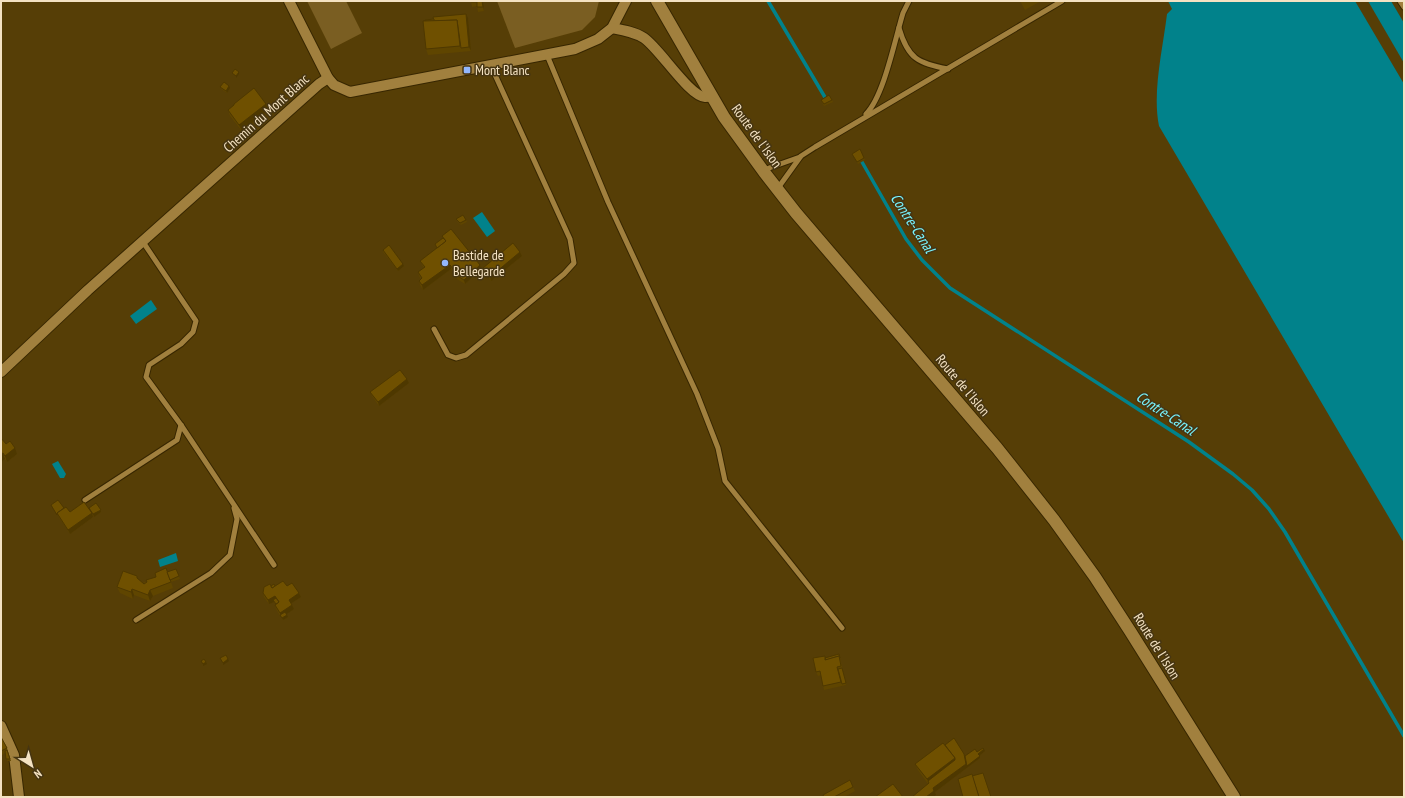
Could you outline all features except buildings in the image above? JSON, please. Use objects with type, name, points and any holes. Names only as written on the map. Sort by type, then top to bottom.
[{"type":"street","points":[[289,1],[328,78]]},
{"type":"street","name":"Chemin du Mont Blanc","points":[[1,372],[143,242],[319,84],[328,78],[334,85],[350,92],[575,49],[598,39],[612,28],[626,1]]},
{"type":"street","name":"Route de l'Islon","points":[[657,1],[724,117],[777,189],[997,448],[1054,520],[1095,577],[1234,797]]},
{"type":"street","points":[[612,28],[632,32],[643,38],[653,46],[693,91],[705,97],[711,96]]},
{"type":"street","points":[[1,726],[14,755],[19,797]]},
{"type":"lane","points":[[860,119],[873,106],[881,89],[903,12],[909,1]]},
{"type":"lane","points":[[764,172],[777,165],[801,156],[860,119],[949,69],[1062,1]]},
{"type":"lane","points":[[1400,1],[1404,8]]},
{"type":"lane","points":[[899,27],[905,46],[915,58],[923,63],[949,69]]},
{"type":"lane","points":[[547,55],[608,202],[697,394],[718,448],[725,481],[842,628]]},
{"type":"lane","points":[[434,329],[448,355],[456,358],[466,355],[564,274],[574,263],[570,239],[491,66]]},
{"type":"lane","points":[[777,189],[801,156]]},
{"type":"lane","points":[[143,242],[196,321],[193,332],[181,344],[149,365],[146,377],[181,425],[274,565]]},
{"type":"lane","points":[[86,500],[177,440],[181,425]]},
{"type":"lane","points":[[136,620],[210,573],[230,555],[237,519],[234,505]]},
{"type":"shaded area","points":[[307,1],[346,1],[362,33],[331,49]]},
{"type":"shaded area","points":[[497,1],[599,1],[595,17],[582,30],[515,48]]},
{"type":"water","points":[[1168,1],[1355,1],[1404,84],[1404,543],[1159,126],[1157,113],[1157,85],[1167,14],[1172,9]]},
{"type":"water","points":[[1368,1],[1391,1],[1404,23],[1404,63]]},
{"type":"water","points":[[482,212],[495,231],[487,237],[473,218]]},
{"type":"water","points":[[151,300],[157,309],[136,324],[130,316]]},
{"type":"water","points":[[58,461],[66,474],[64,478],[60,478],[52,464]]},
{"type":"water","points":[[176,553],[178,561],[160,567],[158,560]]},
{"type":"waterway","name":"Contre-Canal","points":[[768,1],[826,99]]},
{"type":"waterway","name":"Contre-Canal","points":[[862,162],[906,239],[922,260],[950,288],[1189,442],[1233,474],[1252,490],[1269,509],[1285,532],[1404,736]]},
{"type":"place","name":"Mont Blanc","points":[[467,70]]},
{"type":"place","name":"Bastide de Bellegarde","points":[[445,263]]}]
